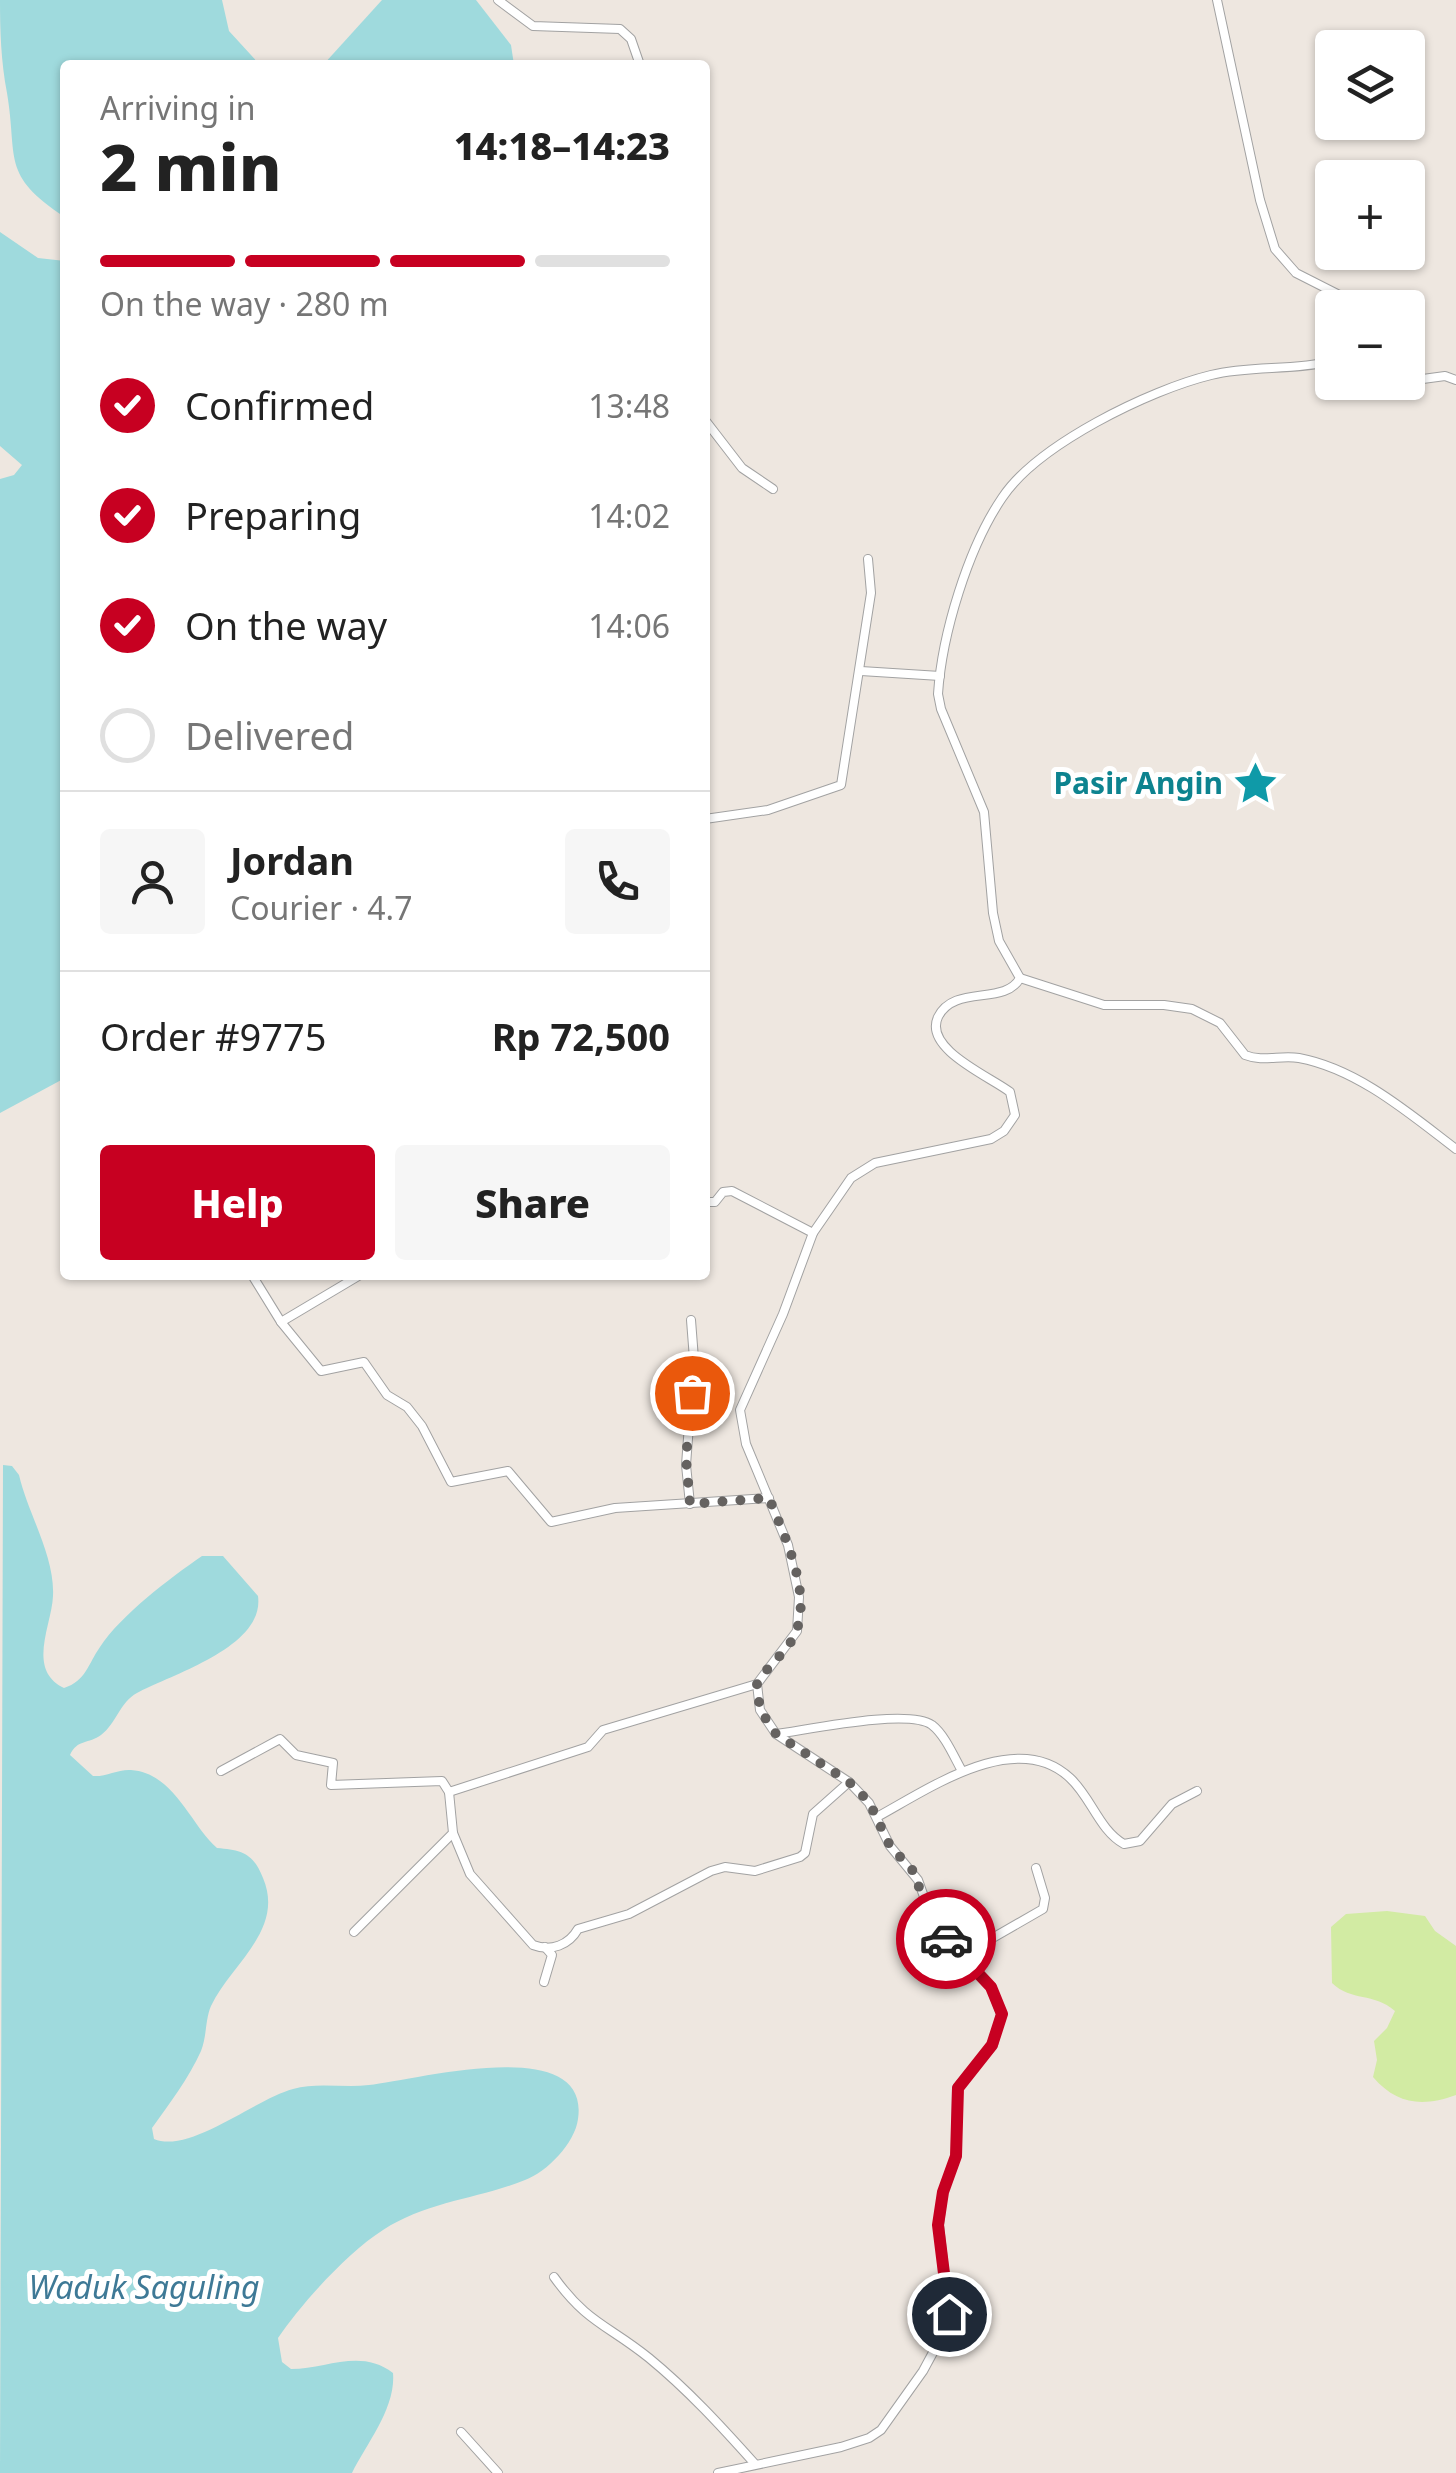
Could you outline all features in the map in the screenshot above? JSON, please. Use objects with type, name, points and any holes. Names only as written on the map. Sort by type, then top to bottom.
[{"type":"street","points":[[498,0],[533,26],[620,29],[630,39],[638,60]]},
{"type":"street","points":[[1217,0],[1274,250],[1296,273],[1330,290]]},
{"type":"street","points":[[1315,363],[1237,370],[1195,379],[1152,396],[1050,452],[1003,496],[990,518],[963,584],[940,676],[940,709],[984,812],[999,941],[1020,978],[1104,1005],[1164,1004],[1192,1010],[1220,1023],[1245,1056],[1297,1058],[1334,1069],[1375,1090],[1456,1149]]},
{"type":"street","points":[[1425,379],[1444,376],[1456,380]]},
{"type":"street","points":[[710,426],[742,468],[774,489]]},
{"type":"street","points":[[710,819],[768,810],[842,785],[871,593],[868,559]]},
{"type":"street","points":[[861,671],[940,676]]},
{"type":"street","points":[[449,1792],[588,1747],[603,1730],[757,1684],[791,1642],[800,1616],[788,1545],[746,1444],[740,1410],[784,1314],[813,1233],[838,1193],[862,1170],[904,1154],[991,1140],[1011,1124],[1016,1108],[1010,1092],[948,1052],[936,1025],[938,1016],[956,1001],[1007,990],[1020,978]]},
{"type":"street","points":[[710,1202],[715,1202],[723,1192],[732,1191],[813,1233]]},
{"type":"street","points":[[255,1280],[281,1322],[322,1371],[364,1362],[387,1394],[407,1407],[422,1426],[451,1482],[508,1471],[551,1522],[615,1508],[769,1498]]},
{"type":"street","points":[[281,1322],[352,1280]]},
{"type":"street","points":[[690,1504],[686,1458],[694,1359],[691,1320]]},
{"type":"street","points":[[718,2473],[857,2443],[881,2430],[904,2401],[943,2334],[949,2304],[938,2225],[943,2192],[956,2156],[958,2088],[992,2045],[1002,2014],[991,1987],[939,1932],[927,1911],[918,1880],[890,1846],[861,1792],[776,1734],[760,1710],[757,1684]]},
{"type":"street","points":[[776,1734],[899,1718],[923,1721],[940,1734],[962,1771]]},
{"type":"street","points":[[221,1771],[280,1739],[296,1754],[333,1763],[329,1781],[333,1786],[442,1781],[449,1792],[453,1833],[479,1886],[532,1945],[545,1947],[569,1943],[582,1926],[630,1914],[711,1871],[725,1867],[754,1871],[800,1856],[805,1852],[813,1814],[849,1782]]},
{"type":"street","points":[[876,1817],[962,1771],[1012,1760],[1046,1764],[1068,1776],[1124,1844],[1140,1841],[1172,1804],[1197,1791]]},
{"type":"street","points":[[354,1932],[453,1833]]},
{"type":"street","points":[[962,1955],[1043,1909],[1045,1898],[1036,1868]]},
{"type":"street","points":[[544,1982],[552,1956],[545,1947]]},
{"type":"street","points":[[554,2277],[581,2312],[646,2356],[680,2385],[755,2464]]},
{"type":"street","points":[[461,2432],[498,2473]]},
{"type":"green space","points":[[1387,1911],[1425,1916],[1435,1931],[1456,1946],[1456,2095],[1411,2101],[1382,2086],[1373,2077],[1377,2060],[1374,2041],[1387,2028],[1395,2011],[1379,2001],[1347,1993],[1332,1983],[1331,1927],[1346,1914]]},
{"type":"water","points":[[0,0],[222,0],[229,31],[255,60],[60,60],[60,213],[30,189],[16,164],[2,58]]},
{"type":"water","points":[[382,0],[476,0],[511,45],[513,60],[328,60]]},
{"type":"water","points":[[0,232],[38,258],[60,260],[60,1081],[0,1113],[0,479],[14,475],[22,465],[0,446]]},
{"type":"water","name":"Waduk Saguling","points":[[3,1465],[12,1466],[19,1475],[50,1566],[53,1596],[44,1659],[46,1670],[64,1688],[82,1676],[109,1635],[133,1610],[202,1556],[223,1556],[258,1596],[256,1614],[232,1644],[131,1697],[106,1730],[76,1746],[70,1755],[93,1776],[131,1770],[159,1780],[217,1848],[251,1858],[263,1878],[268,1897],[261,1930],[211,2006],[201,2051],[152,2128],[154,2139],[186,2139],[278,2095],[311,2086],[369,2085],[494,2068],[529,2069],[557,2076],[575,2092],[576,2128],[551,2164],[525,2180],[435,2206],[383,2230],[326,2280],[278,2338],[282,2362],[291,2369],[356,2361],[393,2373],[385,2412],[352,2473],[0,2473]]},
{"type":"way so far","points":[[692,1393],[686,1458],[690,1504],[769,1498],[795,1573],[800,1616],[797,1631],[762,1673],[757,1684],[760,1710],[776,1734],[861,1792],[890,1846],[914,1872],[927,1911],[946,1939]]},
{"type":"place","name":"Pasir Angin","points":[[1256,784]]},
{"type":"route","points":[[946,1939],[991,1987],[1002,2014],[992,2045],[962,2078],[956,2099],[956,2156],[943,2192],[938,2225],[949,2314]]}]
